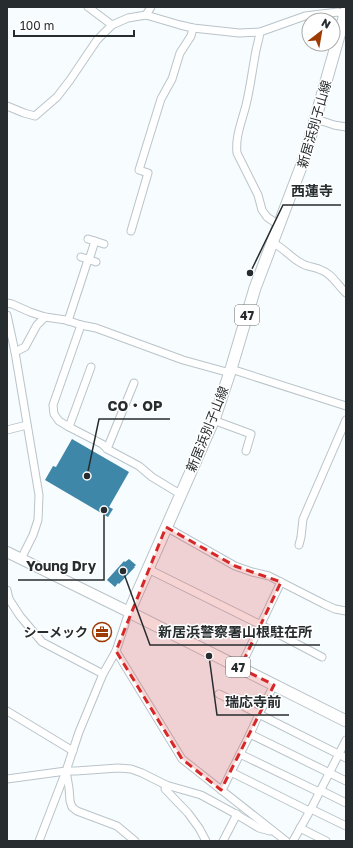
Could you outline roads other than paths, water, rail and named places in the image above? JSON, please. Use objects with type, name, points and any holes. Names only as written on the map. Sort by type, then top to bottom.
[{"type":"main road","name":"新居浜別子山線","points":[[129,612],[213,420],[256,288],[304,159],[345,17]]},
{"type":"main road","name":"47","points":[[129,612],[346,721]]},
{"type":"street","points":[[88,7],[112,25]]},
{"type":"street","points":[[146,15],[151,7]]},
{"type":"street","points":[[7,106],[35,116],[57,97],[97,40],[112,25],[128,18],[146,15],[193,28],[239,33],[260,32],[305,16],[338,12],[345,17]]},
{"type":"street","points":[[131,231],[148,174],[139,170],[160,99],[172,79],[180,53],[191,36],[193,28]]},
{"type":"street","points":[[260,32],[247,103],[238,132],[236,145],[237,153],[258,195],[262,210],[268,217],[280,226]]},
{"type":"street","points":[[316,119],[346,127]]},
{"type":"street","points":[[93,261],[91,240],[104,244]]},
{"type":"street","points":[[273,243],[300,263],[326,272],[346,292]]},
{"type":"street","points":[[81,257],[93,261]]},
{"type":"street","points":[[68,321],[87,263],[93,261]]},
{"type":"street","points":[[72,284],[79,287]]},
{"type":"street","points":[[7,303],[45,317],[96,328],[183,360],[230,371],[346,406]]},
{"type":"street","points":[[7,315],[15,352],[39,495],[38,520],[33,535],[21,559]]},
{"type":"street","points":[[15,352],[24,346],[37,325],[45,317]]},
{"type":"street","points":[[81,325],[53,405],[54,414],[59,421],[139,466],[152,478],[180,494]]},
{"type":"street","points":[[69,427],[91,367]]},
{"type":"street","points":[[107,449],[134,383]]},
{"type":"street","points":[[213,420],[252,434],[246,450]]},
{"type":"street","points":[[298,545],[301,537],[303,519],[346,420]]},
{"type":"street","points":[[7,430],[27,426]]},
{"type":"street","points":[[166,527],[235,566],[269,576],[324,604],[335,609],[346,611]]},
{"type":"street","points":[[7,552],[129,612],[116,651],[103,674],[79,732],[66,771],[39,841]]},
{"type":"street","points":[[148,570],[322,657]]},
{"type":"street","points":[[240,668],[281,582]]},
{"type":"street","points":[[7,590],[9,599],[20,616],[42,642],[103,674]]},
{"type":"street","points":[[116,651],[182,759],[286,841]]},
{"type":"street","points":[[220,790],[223,788],[274,685]]},
{"type":"street","points":[[219,694],[343,756]]},
{"type":"street","points":[[7,711],[73,750]]},
{"type":"street","points":[[250,734],[346,782]]},
{"type":"street","points":[[293,841],[329,773],[343,756],[346,740]]},
{"type":"street","points":[[240,754],[346,803]]},
{"type":"street","points":[[7,779],[66,771],[118,768],[131,769],[166,785],[201,795],[237,814],[259,828],[273,832]]},
{"type":"street","points":[[66,771],[72,807],[77,811],[117,826],[135,841]]},
{"type":"street","points":[[231,772],[346,826]]},
{"type":"street","points":[[166,785],[165,789],[188,814],[199,828],[206,841]]},
{"type":"street","points":[[223,841],[237,814]]},
{"type":"street","points":[[300,828],[326,841]]},
{"type":"place","name":"西蓮寺","points":[[250,273]]},
{"type":"place","name":"CO・OP","points":[[87,476]]},
{"type":"place","name":"Young Dry","points":[[104,510]]},
{"type":"place","name":"新居浜警察署山根駐在所","points":[[123,571]]},
{"type":"place","name":"シーメック","points":[[102,632]]},
{"type":"place","name":"瑞応寺前","points":[[209,656]]}]
